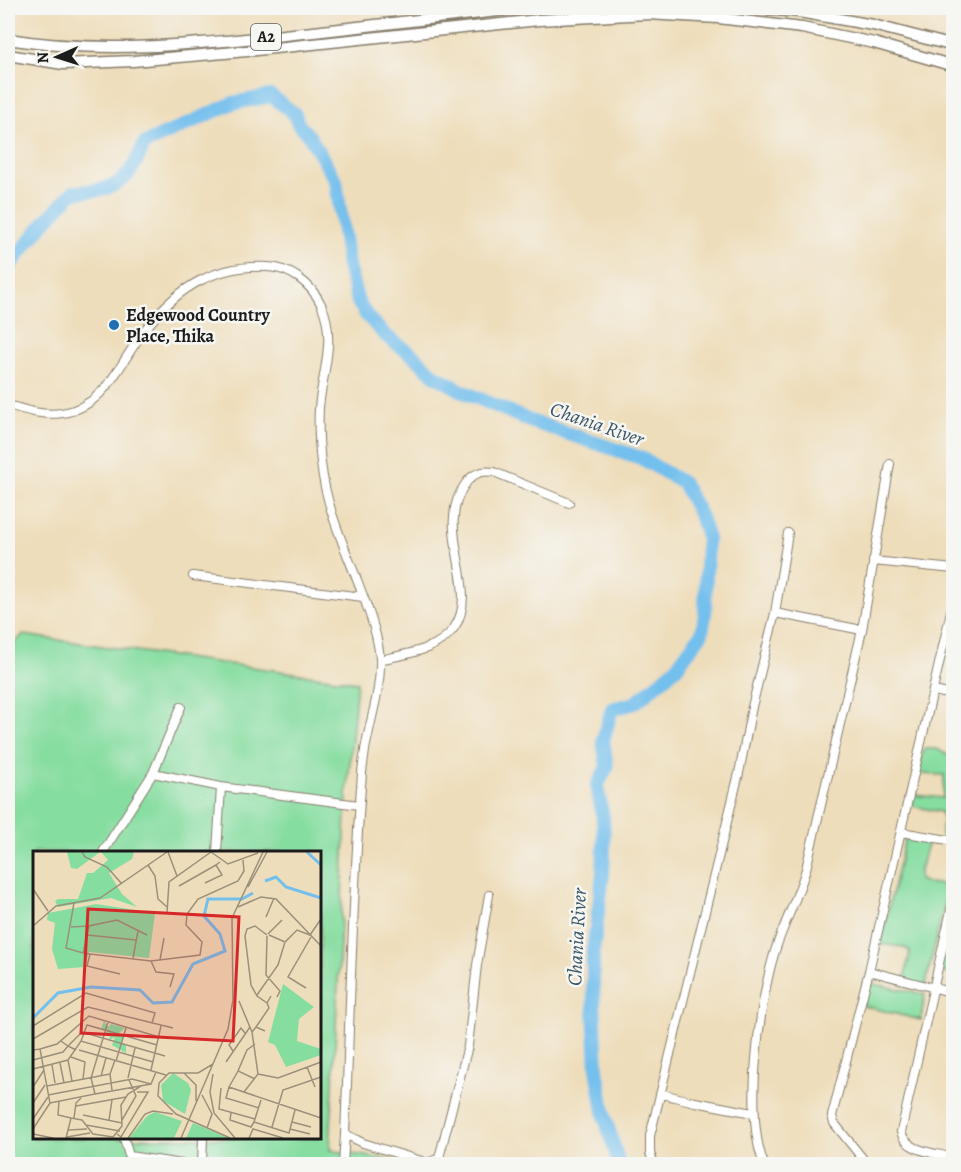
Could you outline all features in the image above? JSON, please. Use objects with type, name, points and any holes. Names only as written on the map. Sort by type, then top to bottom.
[{"type":"highway","name":"A2","points":[[8,39],[151,48],[523,8]]},
{"type":"highway","points":[[748,8],[799,12],[873,25],[954,46]]},
{"type":"highway","name":"A2","points":[[8,55],[63,64],[133,61],[539,20],[647,14],[718,18],[802,28],[874,44],[954,66]]},
{"type":"street","points":[[8,405],[37,413],[62,413],[81,407],[102,393],[140,336],[164,308],[186,288],[208,275],[234,269],[270,267],[291,272],[308,285],[321,305],[328,329],[329,354],[319,406],[319,445],[324,486],[376,636],[380,660],[378,687],[363,762],[359,806],[343,1164]]},
{"type":"street","points":[[764,1164],[759,1154],[753,1113],[761,1021],[768,978],[806,869],[862,630],[890,464]]},
{"type":"street","points":[[380,660],[416,652],[436,644],[444,639],[458,621],[462,607],[462,592],[453,516],[455,503],[470,478],[482,471],[494,472],[569,503]]},
{"type":"street","points":[[654,1164],[649,1145],[739,773],[752,707],[775,613],[788,533]]},
{"type":"street","points":[[873,561],[954,569]]},
{"type":"street","points":[[193,576],[363,597]]},
{"type":"street","points":[[867,1164],[834,1123],[832,1116],[902,832],[954,598]]},
{"type":"street","points":[[775,613],[862,630]]},
{"type":"street","points":[[933,691],[954,695]]},
{"type":"street","points":[[104,851],[153,773],[181,707]]},
{"type":"street","points":[[153,773],[221,787],[359,806]]},
{"type":"street","points":[[217,851],[221,787]]},
{"type":"street","points":[[902,832],[954,841]]},
{"type":"street","points":[[345,1134],[363,1143],[428,1163],[440,1158],[468,1046],[477,965],[489,895]]},
{"type":"street","points":[[954,897],[901,1132],[904,1141],[912,1147],[954,1158]]},
{"type":"street","points":[[869,971],[954,993]]},
{"type":"street","points":[[662,1094],[753,1113]]},
{"type":"street","points":[[124,1139],[129,1160],[182,1164]]},
{"type":"street","points":[[202,1164],[203,1139]]},
{"type":"green space","points":[[23,635],[357,682],[347,794],[330,1150],[413,1164],[8,1164],[8,648]]},
{"type":"green space","points":[[924,749],[937,749],[951,757],[953,755],[953,837],[941,835],[943,821],[941,812],[912,806],[913,795],[943,798],[944,775],[918,774]]},
{"type":"green space","points":[[905,838],[924,841],[927,845],[919,880],[949,885],[925,987],[899,983],[905,977],[910,951],[903,947],[880,944]]},
{"type":"green space","points":[[953,892],[953,975],[936,970]]},
{"type":"green space","points":[[868,983],[925,994],[921,1020],[863,1006]]},
{"type":"waterway","name":"Chania River","points":[[8,268],[44,223],[73,192],[100,190],[119,183],[132,168],[144,144],[233,103],[271,96],[295,114],[298,124],[310,137],[336,181],[348,266],[358,302],[367,316],[386,336],[414,356],[434,375],[464,392],[530,421],[641,458],[683,483],[701,517],[707,536],[705,614],[702,633],[676,668],[654,687],[635,703],[612,709],[603,740],[607,767],[597,786],[603,818],[604,844],[603,874],[593,952],[597,1069],[605,1117],[619,1164]]},
{"type":"place","name":"Edgewood Country Place, Thika","points":[[114,325]]}]
